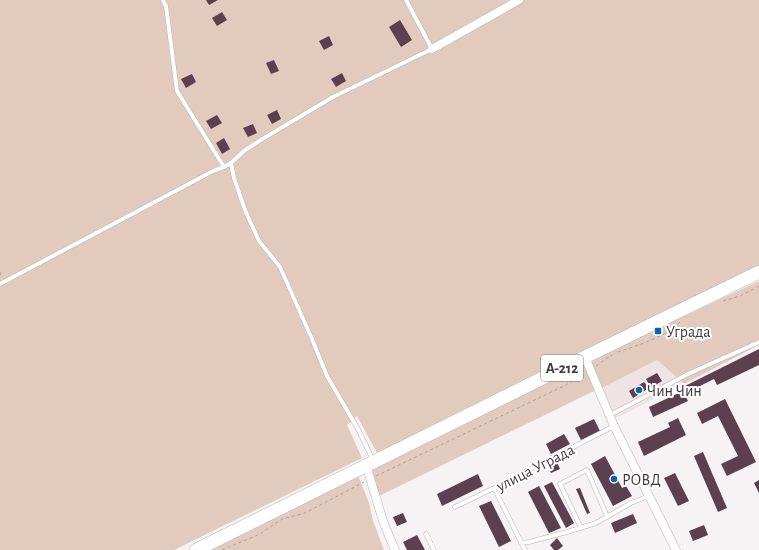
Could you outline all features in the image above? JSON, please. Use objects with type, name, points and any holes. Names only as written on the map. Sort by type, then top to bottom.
[{"type":"highway","name":"А-212","points":[[196,550],[759,272]]},
{"type":"street","points":[[432,49],[519,0]]},
{"type":"street","points":[[585,357],[614,426],[676,550]]},
{"type":"street","points":[[370,463],[371,479],[384,524],[394,550]]},
{"type":"lane","points":[[164,0],[177,91],[224,167]]},
{"type":"lane","points":[[0,284],[215,170],[224,167],[259,141],[333,97],[432,49],[406,0]]},
{"type":"lane","points":[[230,163],[245,210],[260,241],[280,267],[327,376],[358,429],[370,463]]},
{"type":"lane","points":[[610,416],[688,374],[759,342]]},
{"type":"lane","name":"улица Уграда","points":[[455,507],[614,426]]},
{"type":"lane","points":[[581,528],[560,484],[586,470],[607,516]]},
{"type":"lane","points":[[494,488],[525,550]]},
{"type":"lane","points":[[522,543],[581,528],[596,522],[631,503],[649,496]]},
{"type":"lane","points":[[426,534],[434,550]]},
{"type":"path","points":[[720,302],[740,296],[759,286]]},
{"type":"path","points":[[222,550],[260,534],[282,519],[305,514],[346,491],[566,385],[615,353],[645,343],[675,327],[684,319]]},
{"type":"shaded area","points":[[0,0],[759,0],[759,267],[377,453],[357,416],[347,425],[362,458],[174,550],[0,550]]},
{"type":"shaded area","points":[[759,281],[759,345],[684,384],[657,360],[373,499],[367,469],[578,366]]},
{"type":"shaded area","points":[[657,360],[684,384],[614,419],[600,389]]},
{"type":"shaded area","points":[[358,475],[369,503],[373,521],[384,550],[203,550]]},
{"type":"building","points":[[206,0],[218,0],[209,5]]},
{"type":"building","points":[[222,12],[227,20],[217,26],[212,18]]},
{"type":"building","points":[[400,20],[412,40],[401,47],[389,27]]},
{"type":"building","points":[[329,36],[333,45],[324,50],[319,41]]},
{"type":"building","points":[[274,60],[279,71],[271,74],[266,63]]},
{"type":"building","points":[[342,73],[346,81],[336,87],[331,79]]},
{"type":"building","points":[[192,74],[196,82],[186,88],[181,79]]},
{"type":"building","points":[[277,110],[281,119],[272,124],[267,115]]},
{"type":"building","points":[[217,115],[222,123],[211,129],[206,121]]},
{"type":"building","points":[[253,124],[257,133],[248,137],[243,128]]},
{"type":"building","points":[[224,138],[230,149],[222,154],[216,143]]},
{"type":"building","points":[[759,349],[759,365],[717,385],[714,379],[688,392],[685,386]]},
{"type":"building","points":[[657,373],[662,381],[651,388],[646,379]]},
{"type":"building","name":"Чин Чин","points":[[644,382],[649,388],[633,398],[629,391]]},
{"type":"building","points":[[683,391],[688,401],[653,417],[649,407]]},
{"type":"building","points":[[725,399],[756,462],[727,476],[721,464],[738,456],[718,416],[702,424],[697,413]]},
{"type":"building","points":[[678,418],[686,435],[644,456],[638,442],[670,427],[668,423]]},
{"type":"building","points":[[594,419],[600,431],[581,440],[575,428]]},
{"type":"building","points":[[564,434],[570,444],[551,454],[546,444]]},
{"type":"building","points":[[703,452],[727,508],[718,512],[694,456]]},
{"type":"building","points":[[605,456],[622,488],[626,486],[632,496],[613,506],[591,464]]},
{"type":"building","points":[[557,462],[560,469],[551,473],[548,466]]},
{"type":"building","points":[[675,473],[689,501],[678,506],[664,478]]},
{"type":"building","points":[[478,474],[483,486],[442,506],[437,494]]},
{"type":"building","points":[[759,480],[759,493],[754,483]]},
{"type":"building","points":[[552,482],[574,523],[566,528],[544,486]]},
{"type":"building","points":[[539,486],[561,528],[549,533],[528,492]]},
{"type":"building","points":[[580,488],[590,513],[587,514],[576,489]]},
{"type":"building","points":[[491,501],[511,541],[499,547],[479,506]]},
{"type":"building","points":[[403,513],[407,522],[397,526],[393,517]]},
{"type":"building","points":[[633,514],[637,523],[615,533],[611,523]]},
{"type":"building","points":[[704,525],[708,535],[693,541],[689,531]]},
{"type":"building","points":[[417,535],[425,550],[407,550],[403,542]]},
{"type":"building","points":[[557,538],[563,546],[558,550],[554,550],[550,545]]},
{"type":"place","name":"Уграда","points":[[658,331]]},
{"type":"place","name":"Чин Чин","points":[[639,390]]},
{"type":"place","name":"РОВД","points":[[614,479]]}]
